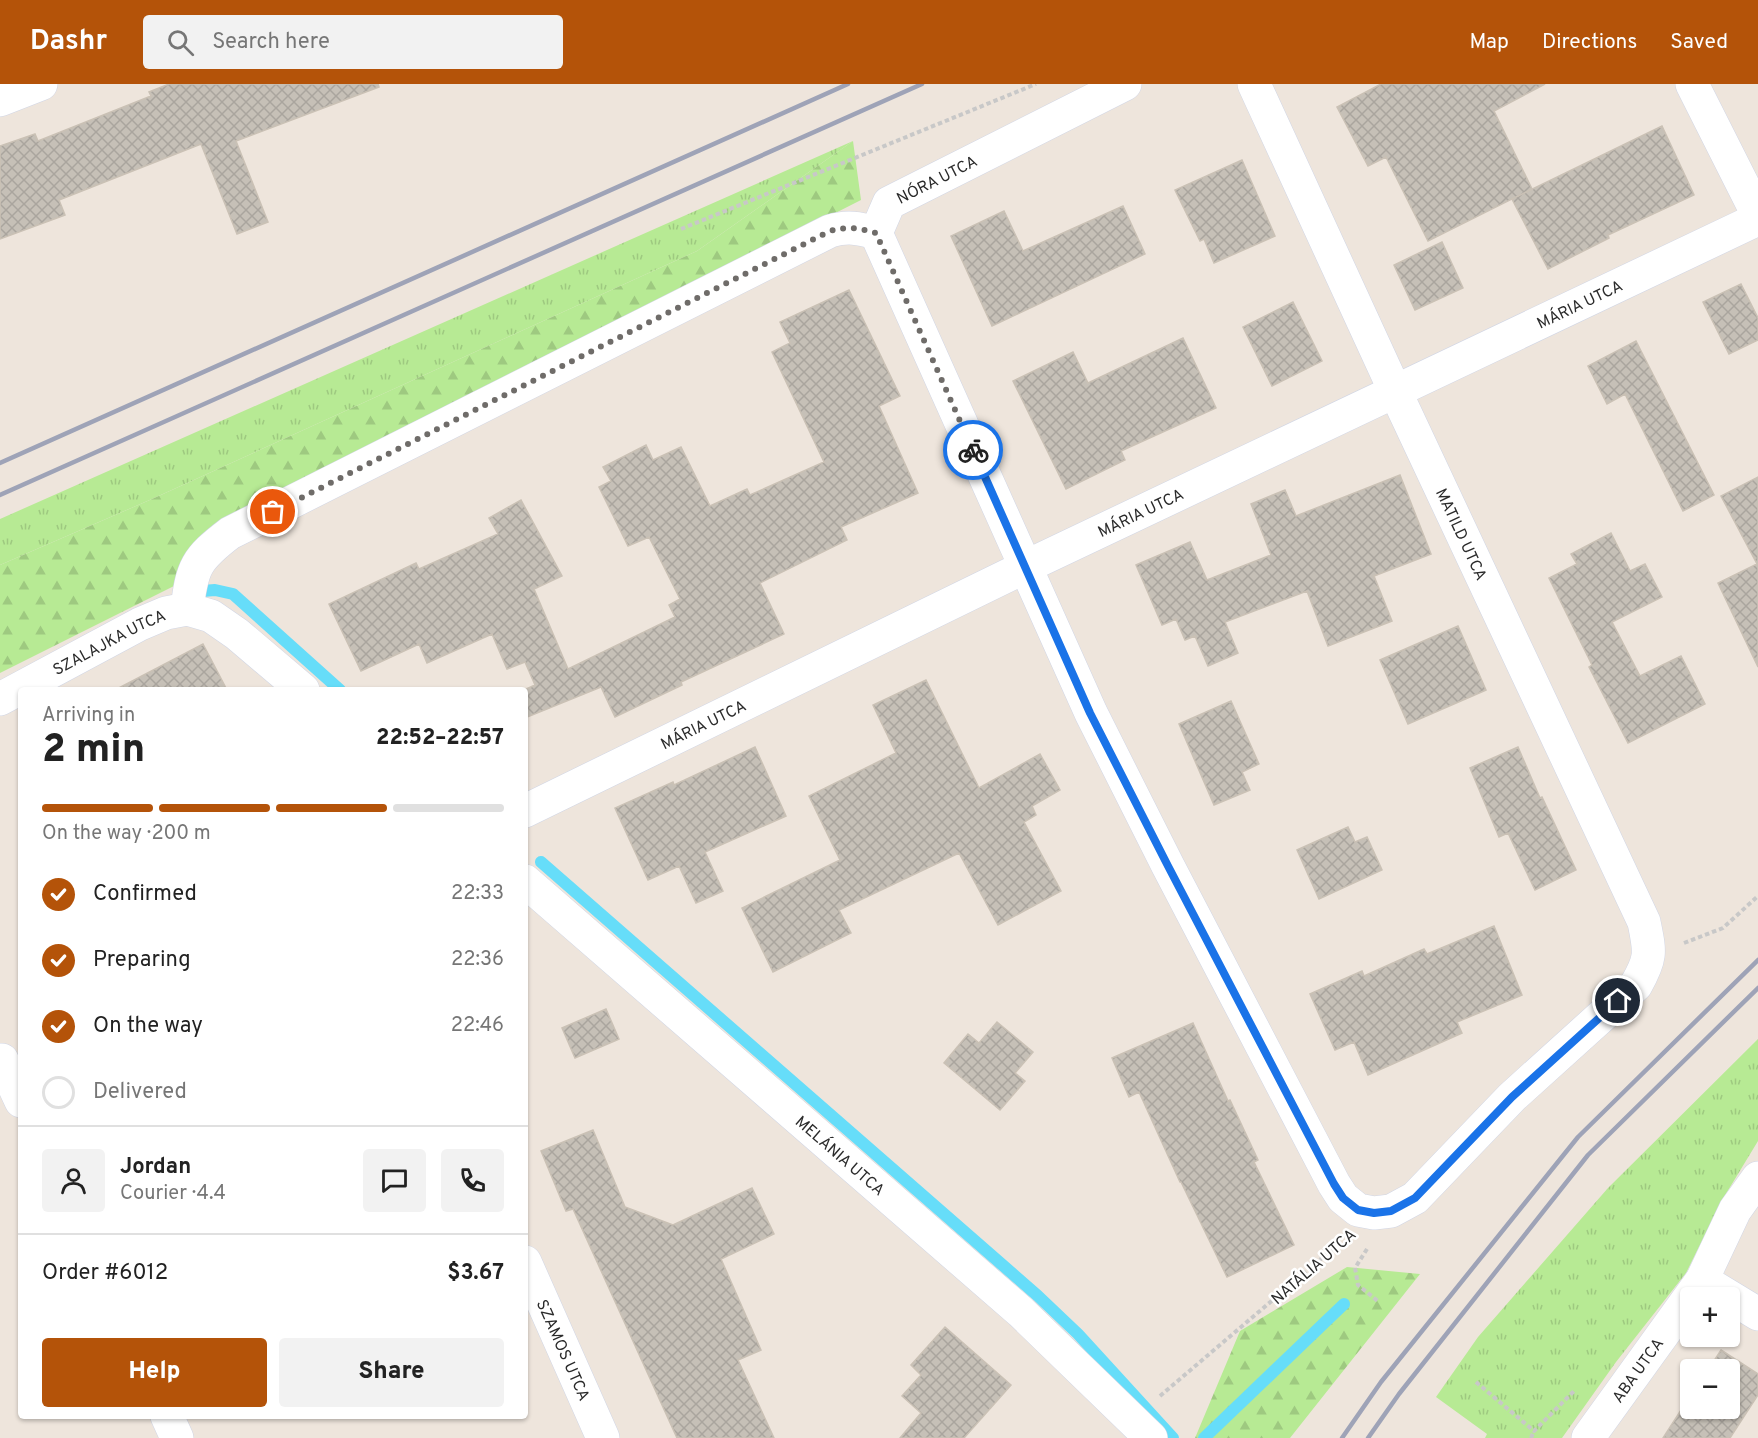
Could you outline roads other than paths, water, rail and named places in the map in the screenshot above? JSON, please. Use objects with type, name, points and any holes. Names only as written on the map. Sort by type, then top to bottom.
[{"type":"street","points":[[0,100],[41,84]]},
{"type":"street","name":"NÓRA UTCA","points":[[876,233],[889,203],[1125,84]]},
{"type":"street","name":"MATILD UTCA","points":[[1025,567],[1090,713],[1334,1184],[1343,1198],[1358,1210],[1382,1212],[1415,1198],[1512,1097],[1636,986],[1646,968],[1650,953],[1644,922],[1254,84]]},
{"type":"street","points":[[1692,84],[1758,217]]},
{"type":"street","name":"MÁRIA UTCA","points":[[528,810],[1025,567],[1758,217]]},
{"type":"street","points":[[299,687],[237,634],[211,616],[189,595],[193,573],[208,550],[241,528],[830,231],[844,227],[861,228],[876,233],[1025,567]]},
{"type":"street","name":"SZALAJKA UTCA","points":[[22,687],[140,624],[166,613],[189,595]]},
{"type":"street","name":"SZALAJKA UTCA","points":[[0,699],[18,689]]},
{"type":"street","name":"MELÁNIA UTCA","points":[[528,884],[1021,1312],[1151,1438]]},
{"type":"street","points":[[8,1058],[18,1091]]},
{"type":"street","name":"ABA UTCA","points":[[1588,1438],[1702,1280],[1735,1210],[1758,1178]]},
{"type":"street","name":"SZAMOS UTCA","points":[[528,1269],[603,1438]]},
{"type":"street","points":[[1702,1280],[1758,1314]]},
{"type":"street","points":[[168,1419],[177,1438]]},
{"type":"waterway","points":[[190,592],[215,590],[233,594],[337,687]]},
{"type":"waterway","points":[[541,862],[1038,1296],[1078,1334],[1173,1438]]},
{"type":"waterway","points":[[1204,1438],[1344,1304]]},
{"type":"railway","points":[[0,463],[848,84]]},
{"type":"railway","points":[[0,495],[922,84]]},
{"type":"railway","points":[[1342,1438],[1381,1382],[1578,1137],[1758,960]]},
{"type":"railway","points":[[1368,1438],[1399,1394],[1588,1155],[1758,988]]}]
